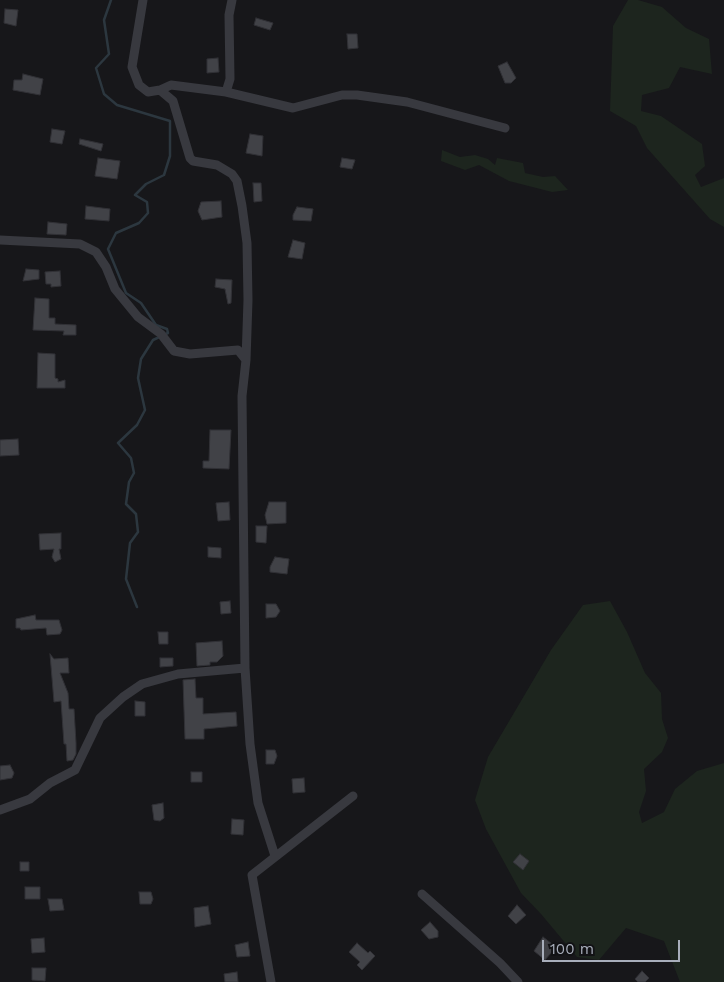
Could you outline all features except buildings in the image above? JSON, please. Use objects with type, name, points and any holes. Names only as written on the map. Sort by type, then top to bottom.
[{"type":"street","points":[[143,0],[132,67],[139,85],[148,92],[160,90],[171,85],[184,86],[226,92],[293,108],[342,95],[357,95],[407,102],[505,128]]},
{"type":"street","points":[[226,92],[230,78],[229,15],[232,0]]},
{"type":"street","points":[[160,90],[173,100],[190,158],[193,161],[223,168],[237,181],[246,244],[248,300],[241,440],[244,668],[250,744],[258,803],[275,856]]},
{"type":"street","points":[[0,240],[80,244],[96,252],[115,289],[138,317],[161,334],[174,351],[190,354],[238,350],[246,360]]},
{"type":"street","points":[[0,810],[30,799],[50,783],[75,770],[100,718],[123,697],[142,684],[178,674],[244,668]]},
{"type":"street","points":[[271,982],[252,875],[353,796]]},
{"type":"street","points":[[422,894],[500,963],[518,982]]},
{"type":"shaded area","points":[[628,0],[638,0],[662,7],[686,28],[709,39],[712,74],[680,67],[669,88],[642,95],[641,111],[661,116],[702,144],[705,166],[695,175],[701,187],[724,178],[724,227],[710,219],[647,148],[636,126],[610,111],[613,26]]},
{"type":"shaded area","points":[[442,150],[460,157],[475,155],[488,159],[495,165],[497,158],[523,163],[525,173],[543,177],[555,176],[568,190],[552,192],[509,181],[479,165],[465,170],[441,161]]},
{"type":"shaded area","points":[[610,601],[627,632],[645,673],[661,693],[662,719],[668,738],[662,752],[644,769],[646,791],[639,812],[642,823],[664,812],[675,789],[697,771],[724,763],[724,982],[680,982],[664,941],[626,928],[599,960],[577,957],[521,893],[486,829],[475,800],[488,757],[551,650],[583,605]]},
{"type":"waterway","points":[[111,0],[104,20],[109,54],[96,68],[104,94],[117,105],[170,121],[170,156],[164,175],[146,184],[135,195],[147,202],[148,213],[139,223],[116,233],[108,249],[126,293],[141,303],[156,325],[167,329],[168,333],[153,340],[141,359],[138,378],[145,410],[137,425],[118,443],[131,458],[134,473],[129,482],[126,504],[136,514],[138,532],[130,543],[126,579],[137,607]]}]
